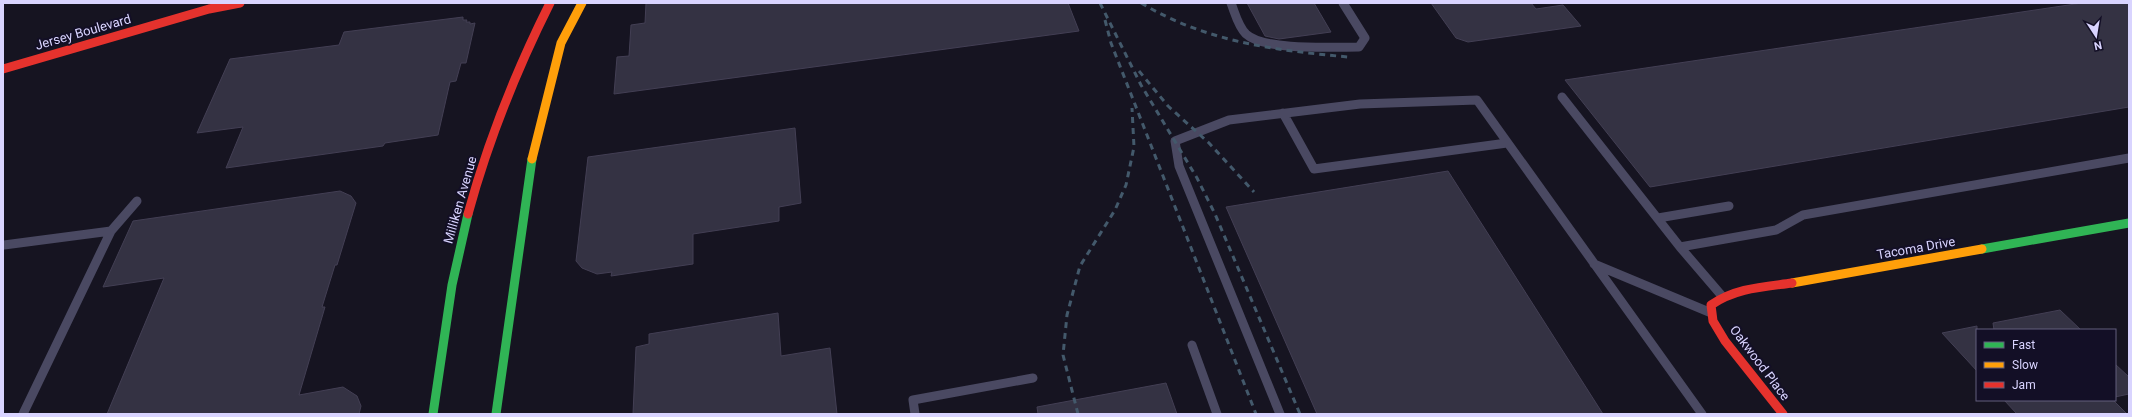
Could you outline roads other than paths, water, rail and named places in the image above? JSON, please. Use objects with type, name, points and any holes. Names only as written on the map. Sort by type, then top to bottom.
[{"type":"main road","name":"Jersey Boulevard","points":[[3,69],[208,9],[240,3]]},
{"type":"main road","name":"Milliken Avenue","points":[[433,414],[455,268],[477,184],[513,78],[550,3]]},
{"type":"main road","points":[[496,414],[532,153],[561,43],[582,3]]},
{"type":"main road","name":"Tacoma Drive","points":[[1712,309],[1722,296],[1738,290],[1808,281],[2129,223]]},
{"type":"main road","name":"Oakwood Place","points":[[1712,309],[1713,321],[1725,341],[1783,414]]},
{"type":"lane","points":[[1231,3],[1246,34],[1258,41],[1274,45],[1359,47],[1365,38],[1343,3]]},
{"type":"lane","points":[[1562,97],[1680,247],[1722,296]]},
{"type":"lane","points":[[1280,414],[1179,166],[1175,141],[1229,120],[1360,104],[1477,100],[1702,414]]},
{"type":"lane","points":[[1283,113],[1314,169],[1507,143]]},
{"type":"lane","points":[[1680,247],[1776,230],[1803,215],[2129,158]]},
{"type":"lane","points":[[23,414],[111,231],[137,201]]},
{"type":"lane","points":[[1658,218],[1729,206]]},
{"type":"lane","points":[[4,245],[111,231]]},
{"type":"lane","points":[[1594,264],[1712,309]]},
{"type":"lane","points":[[1192,345],[1217,414]]},
{"type":"lane","points":[[915,414],[913,400],[1033,378]]},
{"type":"railway","points":[[1100,3],[1141,85],[1197,178],[1215,214],[1300,414]]},
{"type":"railway","points":[[1141,3],[1191,27],[1241,42],[1293,51],[1348,57]]},
{"type":"railway","points":[[1105,20],[1111,43],[1256,414]]},
{"type":"railway","points":[[1139,71],[1168,106],[1209,143],[1254,192]]},
{"type":"railway","points":[[1078,414],[1063,355],[1067,315],[1080,266],[1115,210],[1126,185],[1134,147],[1132,108]]}]
